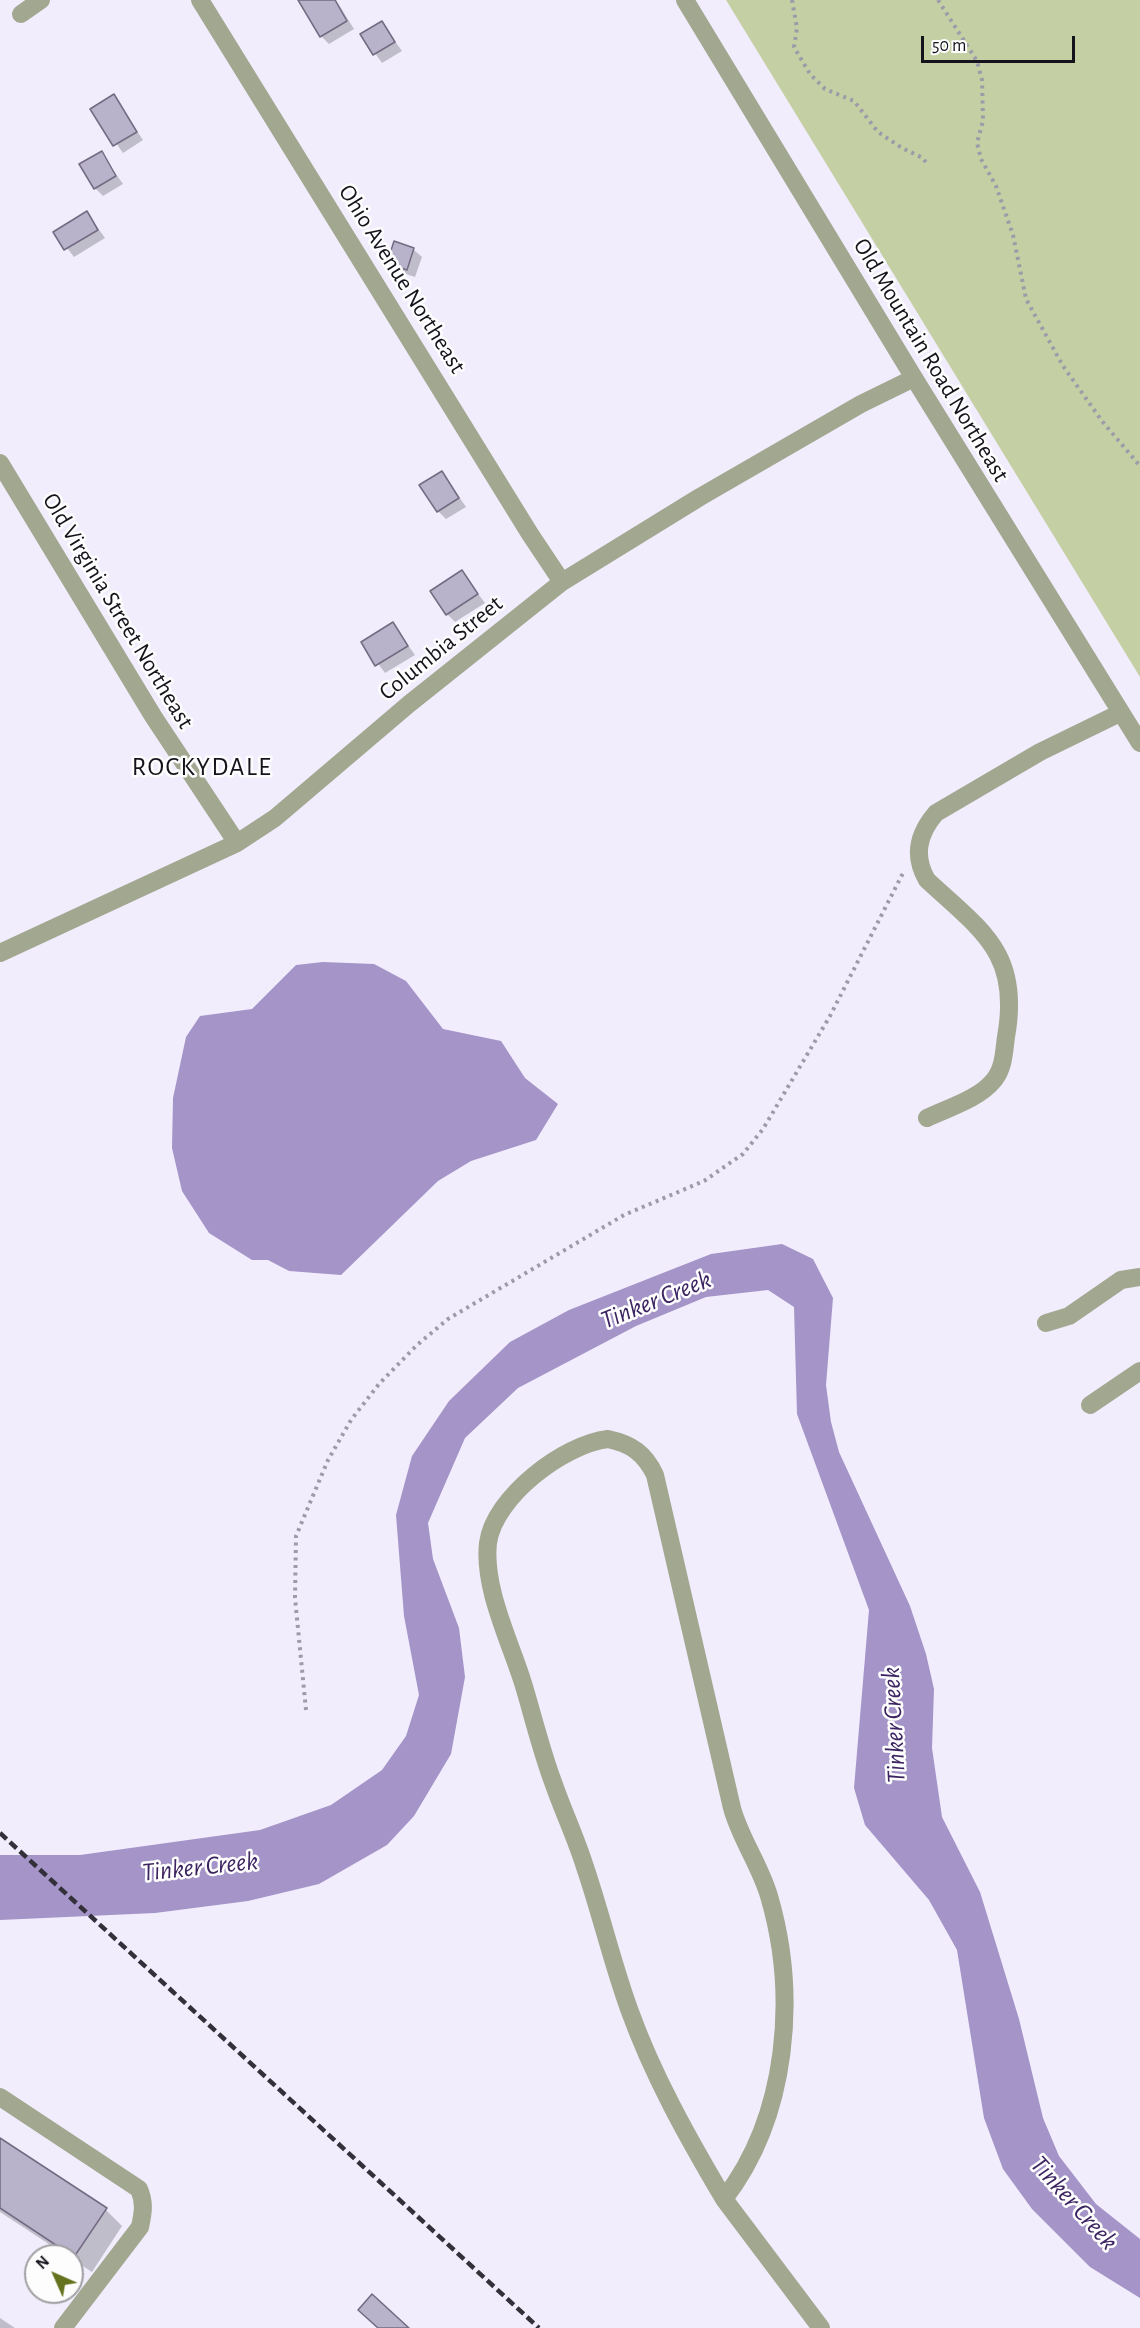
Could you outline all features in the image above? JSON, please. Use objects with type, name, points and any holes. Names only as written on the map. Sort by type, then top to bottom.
[{"type":"street","points":[[21,14],[42,0]]},
{"type":"street","name":"Ohio Avenue Northeast","points":[[200,0],[530,534],[562,582]]},
{"type":"street","name":"Old Mountain Road Northeast","points":[[685,0],[914,378],[1140,743]]},
{"type":"street","name":"Columbia Street","points":[[0,953],[237,843],[275,818],[444,675],[562,582],[700,497],[861,404],[914,378]]},
{"type":"street","name":"Old Virginia Street Northeast","points":[[0,463],[153,716],[237,843]]},
{"type":"street","points":[[927,1118],[982,1092],[994,1081],[1001,1069],[1010,994],[1006,972],[998,951],[988,937],[927,880],[920,868],[918,849],[925,825],[936,813],[1040,752],[1120,713]]},
{"type":"street","points":[[1046,1323],[1069,1316],[1121,1280],[1140,1277]]},
{"type":"street","points":[[1090,1405],[1140,1371]]},
{"type":"street","points":[[724,2199],[742,2176],[757,2148],[768,2118],[781,2052],[785,2004],[777,1925],[768,1892],[734,1815],[655,1475],[648,1461],[638,1450],[624,1442],[608,1439],[596,1441],[552,1463],[505,1504],[494,1522],[487,1557],[505,1633],[523,1682],[553,1782],[585,1867],[630,2011],[657,2076],[688,2139],[724,2199],[821,2328]]},
{"type":"street","points":[[0,2097],[139,2189],[142,2197],[144,2211],[140,2227],[63,2328]]},
{"type":"path","points":[[792,0],[797,28],[794,47],[810,74],[825,89],[854,101],[878,132],[902,148],[923,158],[928,166]]},
{"type":"path","points":[[938,0],[977,61],[982,80],[983,121],[977,143],[981,159],[996,186],[1012,235],[1026,298],[1063,366],[1102,421],[1140,466]]},
{"type":"path","points":[[306,1710],[295,1598],[296,1536],[328,1460],[351,1420],[379,1384],[417,1344],[448,1319],[624,1215],[704,1181],[743,1154],[763,1129],[830,1016],[902,875],[918,849]]},
{"type":"green space","points":[[726,0],[1140,0],[1140,677]]},
{"type":"water","points":[[323,962],[374,964],[406,981],[443,1029],[501,1041],[525,1078],[558,1104],[536,1140],[471,1161],[438,1181],[341,1275],[289,1271],[268,1260],[252,1260],[209,1233],[182,1191],[172,1148],[173,1098],[186,1037],[200,1016],[252,1009],[296,965]]},
{"type":"water","name":"Tinker Creek","points":[[782,1244],[813,1259],[833,1298],[826,1385],[831,1422],[839,1452],[910,1606],[926,1654],[934,1689],[932,1748],[942,1817],[980,1892],[1019,2019],[1043,2118],[1059,2156],[1096,2204],[1140,2239],[1140,2298],[1090,2267],[1032,2209],[1003,2169],[984,2118],[957,1950],[929,1900],[865,1825],[854,1788],[869,1610],[797,1414],[794,1307],[768,1290],[706,1297],[636,1326],[518,1388],[465,1438],[428,1523],[433,1559],[459,1628],[465,1677],[451,1754],[414,1816],[387,1845],[319,1884],[248,1901],[155,1913],[0,1920],[0,1855],[80,1855],[260,1830],[331,1805],[382,1770],[406,1736],[419,1695],[404,1616],[396,1515],[412,1456],[449,1401],[510,1342],[569,1310],[711,1254]]},
{"type":"building","points":[[298,0],[335,0],[347,21],[320,37]]},
{"type":"building","points":[[382,21],[395,42],[373,55],[360,34]]},
{"type":"building","points":[[114,94],[137,132],[113,146],[90,109]]},
{"type":"building","points":[[102,151],[116,176],[94,189],[79,164]]},
{"type":"building","points":[[87,211],[98,230],[64,250],[53,232]]},
{"type":"building","points":[[394,241],[414,248],[407,270],[387,263]]},
{"type":"building","points":[[442,471],[459,498],[437,512],[419,485]]},
{"type":"building","points":[[462,570],[478,594],[446,615],[430,591]]},
{"type":"building","points":[[393,622],[408,646],[375,666],[361,642]]},
{"type":"building","points":[[0,2138],[107,2208],[83,2244],[54,2244],[0,2208]]},
{"type":"building","points":[[372,2294],[409,2328],[378,2328],[358,2310]]},
{"type":"railway","points":[[0,1833],[539,2328]]},
{"type":"district","name":"ROCKYDALE","points":[[202,767]]}]
